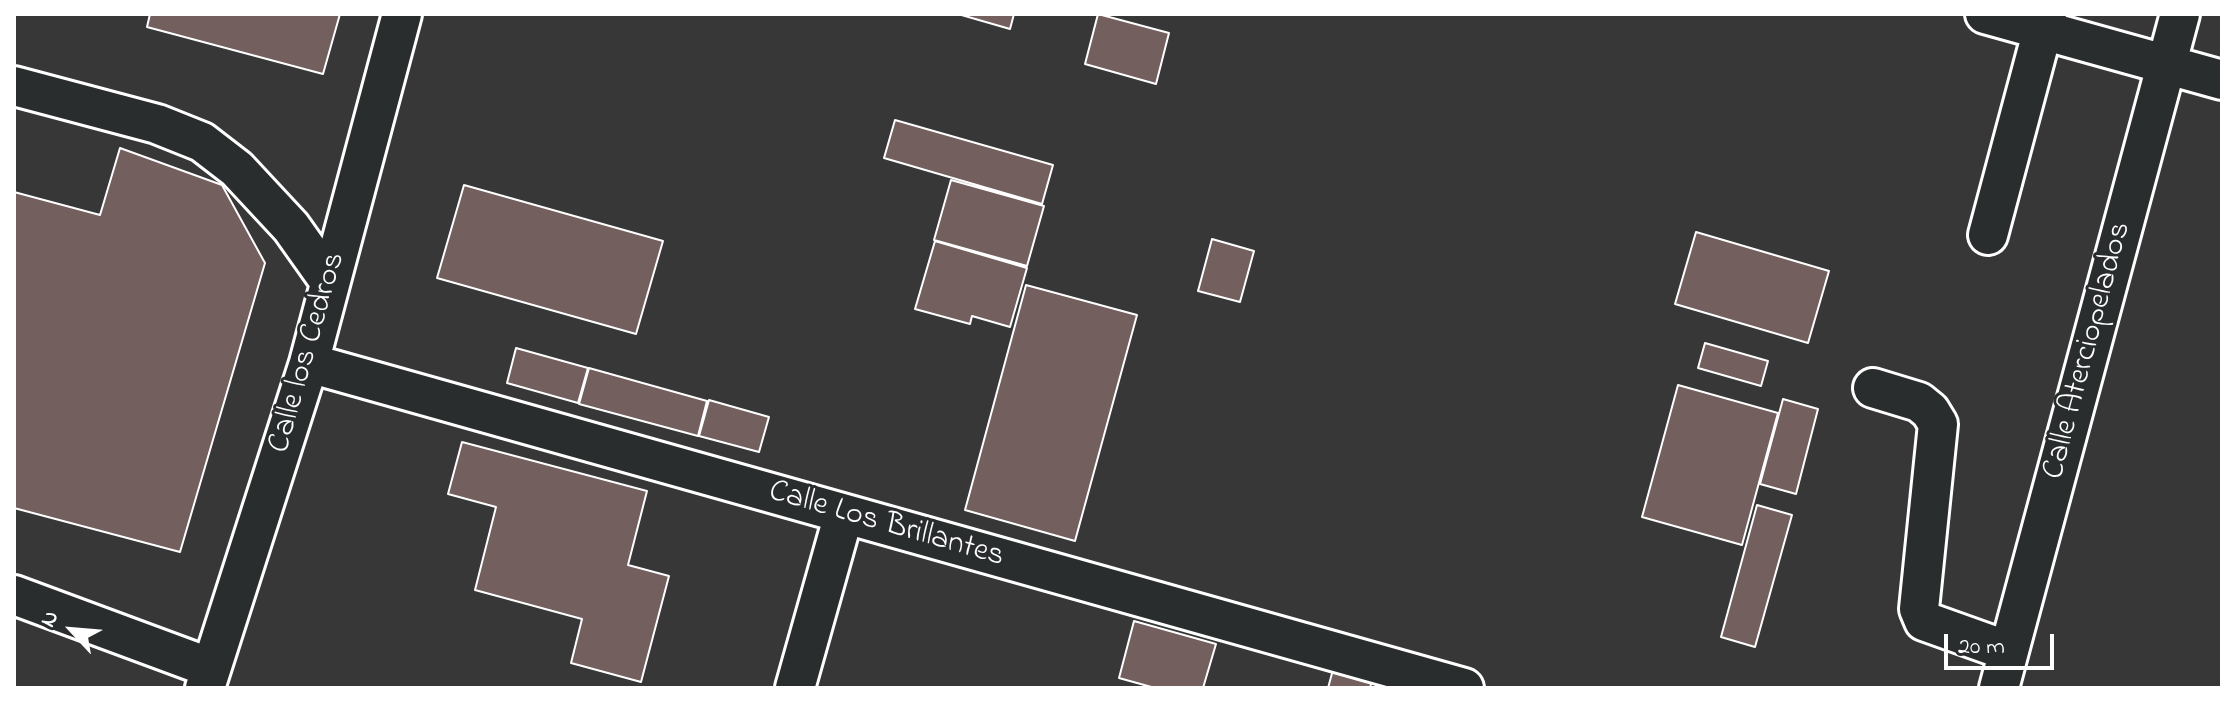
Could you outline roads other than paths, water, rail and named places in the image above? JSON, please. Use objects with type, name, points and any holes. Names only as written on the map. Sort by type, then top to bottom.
[{"type":"street","name":"Calle los Cedros","points":[[208,678],[309,363],[402,14]]},
{"type":"street","points":[[1985,14],[2045,22],[2166,65],[2222,80]]},
{"type":"street","name":"Calle Aterciopelados","points":[[1999,688],[2180,14]]},
{"type":"street","points":[[1988,235],[2045,22]]},
{"type":"street","points":[[14,86],[157,124],[202,142],[237,169],[280,215],[330,282]]},
{"type":"street","name":"Calle Los Brillantes","points":[[309,363],[1446,686]]},
{"type":"street","points":[[1873,388],[1919,402],[1930,411],[1938,424],[1919,609],[1924,621],[2008,651]]},
{"type":"street","points":[[795,688],[844,514]]},
{"type":"street","points":[[14,595],[208,678]]}]
